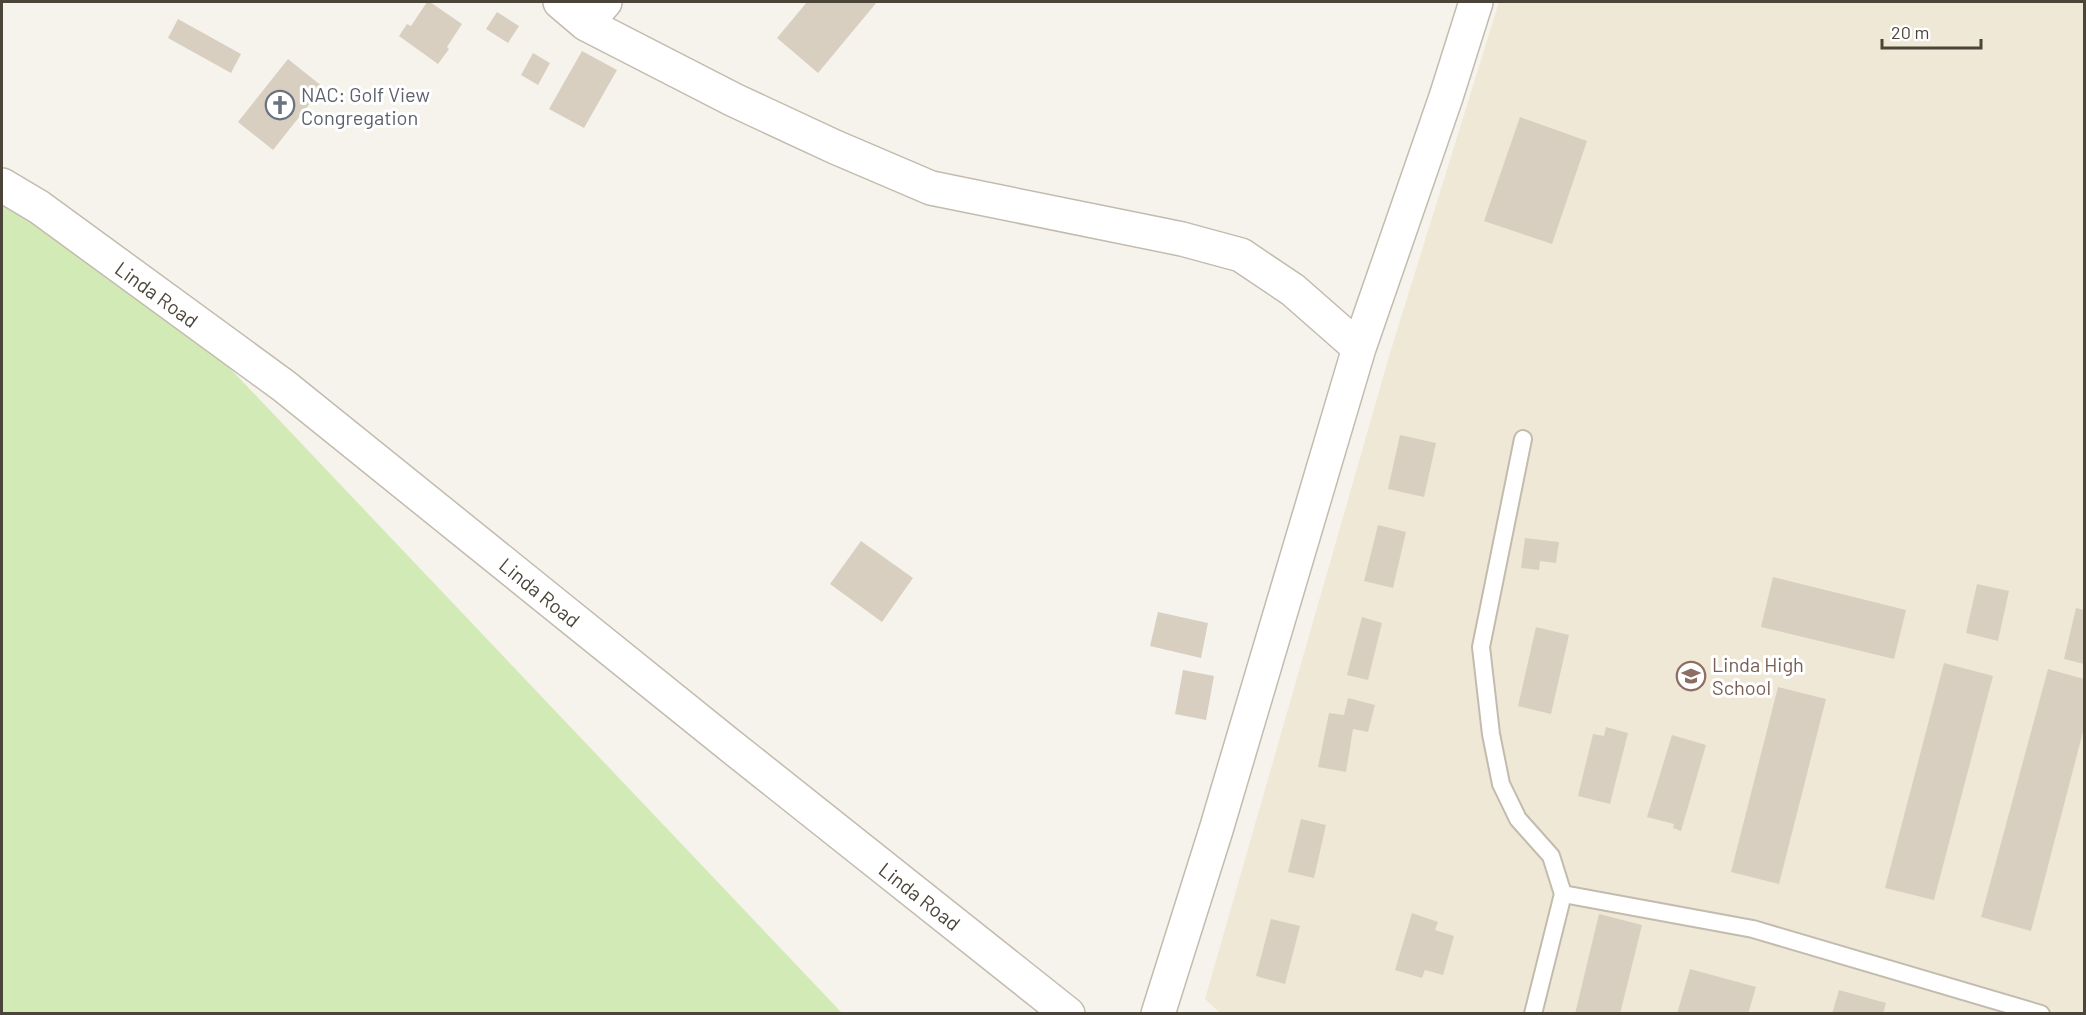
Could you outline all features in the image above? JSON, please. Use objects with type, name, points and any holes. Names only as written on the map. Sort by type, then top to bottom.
[{"type":"street","points":[[560,2],[596,13],[734,100],[931,188],[1182,239],[1241,255],[1293,290],[1359,348]]},
{"type":"street","points":[[1158,1014],[1216,830],[1359,348],[1446,97],[1476,2]]},
{"type":"street","name":"Linda Road","points":[[2,185],[39,207],[284,386],[1068,1014]]},
{"type":"lane","points":[[1523,439],[1481,647],[1491,734],[1501,784],[1518,819],[1551,856],[1563,894],[1533,1014]]},
{"type":"lane","points":[[1563,894],[1753,929],[2041,1014]]},
{"type":"shaded area","name":"Linda High School","points":[[1499,2],[2084,2],[2084,1013],[1221,1014],[1205,999],[1390,353]]},
{"type":"green space","points":[[4,203],[150,284],[842,1013],[2,1014],[2,204]]},
{"type":"building","points":[[427,2],[462,24],[438,64],[399,36],[407,24],[411,26]]},
{"type":"building","points":[[807,2],[877,2],[818,73],[777,38]]},
{"type":"building","points":[[497,12],[519,26],[508,43],[486,29]]},
{"type":"building","points":[[178,19],[241,54],[231,73],[168,38]]},
{"type":"building","points":[[582,51],[617,70],[584,128],[549,109]]},
{"type":"building","points":[[533,53],[550,63],[538,85],[521,75]]},
{"type":"building","name":"NAC: Golf View Congregation","points":[[288,59],[323,87],[273,150],[238,122]]},
{"type":"building","points":[[1520,117],[1587,141],[1552,244],[1484,221]]},
{"type":"building","points":[[1400,435],[1436,443],[1424,497],[1388,489]]},
{"type":"building","points":[[1378,525],[1406,532],[1393,588],[1364,581]]},
{"type":"building","points":[[1525,538],[1559,542],[1556,563],[1540,561],[1539,570],[1521,568]]},
{"type":"building","points":[[861,541],[913,578],[882,622],[830,584]]},
{"type":"building","points":[[1773,577],[1906,610],[1894,659],[1761,627]]},
{"type":"building","points":[[1977,584],[2009,591],[1998,641],[1966,633]]},
{"type":"building","points":[[2076,608],[2084,610],[2084,664],[2064,659]]},
{"type":"building","points":[[1158,612],[1208,623],[1201,658],[1150,646]]},
{"type":"building","points":[[1362,617],[1382,623],[1368,680],[1347,675]]},
{"type":"building","points":[[1536,627],[1569,635],[1551,714],[1518,706]]},
{"type":"building","points":[[1944,663],[1993,676],[1934,900],[1885,888]]},
{"type":"building","points":[[2048,669],[2084,679],[2084,728],[2031,931],[1981,917]]},
{"type":"building","points":[[1183,670],[1214,676],[1206,720],[1175,714]]},
{"type":"building","points":[[1778,687],[1826,699],[1779,884],[1731,872]]},
{"type":"building","points":[[1348,698],[1375,705],[1368,732],[1353,729],[1346,772],[1318,767],[1329,713],[1344,715]]},
{"type":"building","points":[[1606,727],[1628,733],[1610,804],[1578,796],[1593,734],[1604,736]]},
{"type":"building","points":[[1672,735],[1706,745],[1681,831],[1673,828],[1674,824],[1647,817]]},
{"type":"building","points":[[1301,819],[1326,825],[1314,878],[1288,872]]},
{"type":"building","points":[[1412,913],[1438,922],[1435,930],[1454,936],[1443,975],[1425,970],[1422,978],[1395,970]]},
{"type":"building","points":[[1599,914],[1642,925],[1620,1014],[1575,1014]]},
{"type":"building","points":[[1271,919],[1300,926],[1285,984],[1256,976]]},
{"type":"building","points":[[1690,969],[1756,987],[1748,1014],[1677,1014]]},
{"type":"building","points":[[1839,990],[1886,1003],[1883,1014],[1832,1014]]},
{"type":"place","name":"NAC: Golf View Congregation","points":[[280,105]]},
{"type":"place","name":"Linda High School","points":[[1691,676]]}]
